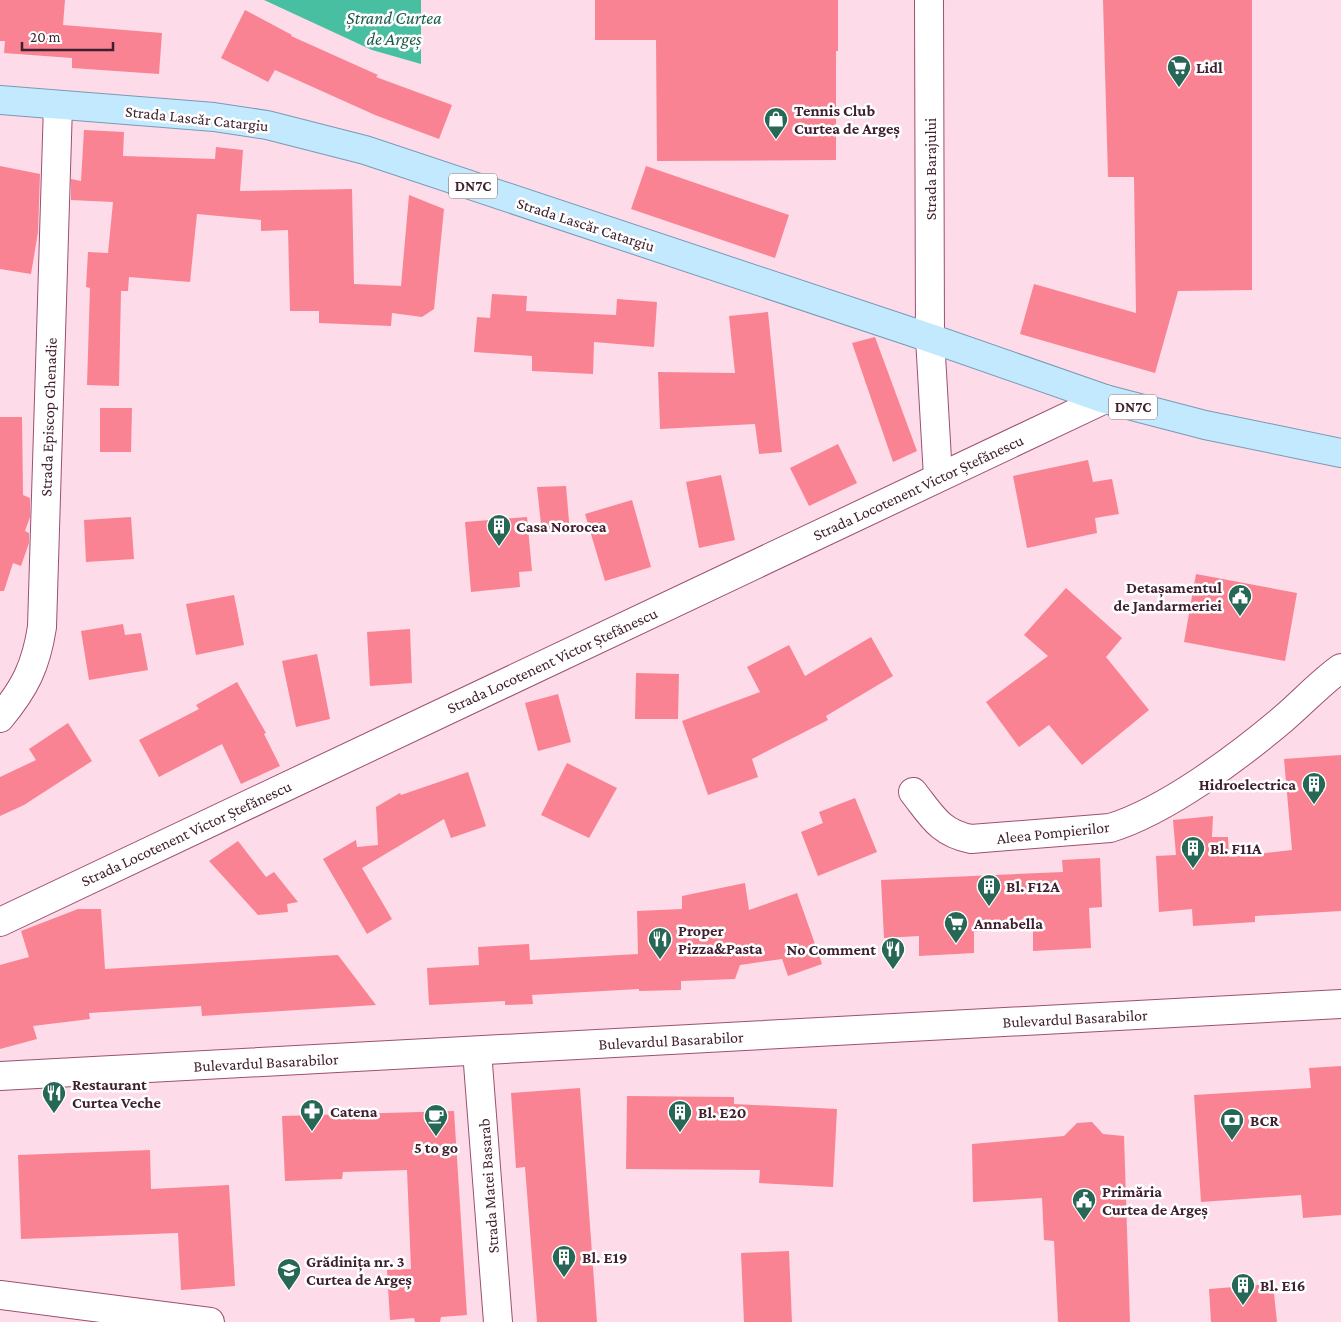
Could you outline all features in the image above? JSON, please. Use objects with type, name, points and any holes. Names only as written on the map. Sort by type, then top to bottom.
[{"type":"main road","name":"Strada Barajului","points":[[930,0],[930,338],[938,477]]},
{"type":"main road","name":"Strada Lascăr Catargiu","points":[[0,100],[214,117],[268,125],[316,136],[365,150],[930,338]]},
{"type":"main road","name":"Strada Episcop Ghenadie","points":[[0,718],[16,698],[29,677],[38,653],[42,627],[58,105]]},
{"type":"main road","name":"DN7C","points":[[930,338],[1105,399],[1206,425],[1341,453]]},
{"type":"main road","name":"Strada Locotenent Victor Ștefănescu","points":[[0,922],[1105,399]]},
{"type":"main road","name":"Aleea Pompierilor","points":[[913,792],[941,828],[955,836],[972,839],[1102,829],[1129,822],[1159,807],[1253,743],[1341,668]]},
{"type":"main road","name":"Bulevardul Basarabilor","points":[[0,1076],[1341,1004]]},
{"type":"main road","name":"Strada Matei Basarab","points":[[477,1051],[498,1322]]},
{"type":"main road","points":[[0,1295],[210,1322]]},
{"type":"water","name":"Ștrand Curtea de Argeș","points":[[264,0],[421,0],[421,64],[372,50]]},
{"type":"building","points":[[0,0],[65,0],[63,25],[162,33],[159,74],[72,68],[72,58],[4,53],[5,41],[0,41]]},
{"type":"building","points":[[595,0],[838,0],[836,160],[657,161],[656,40],[595,40]]},
{"type":"building","name":"Lidl","points":[[1103,0],[1252,0],[1252,290],[1178,291],[1155,373],[1020,334],[1034,284],[1136,313],[1134,177],[1108,177]]},
{"type":"building","points":[[245,10],[291,36],[378,75],[376,77],[452,105],[439,139],[375,115],[275,70],[268,82],[221,58]]},
{"type":"building","points":[[84,130],[124,132],[123,156],[215,159],[216,147],[243,150],[240,191],[352,189],[354,284],[401,286],[409,195],[444,209],[434,309],[422,317],[392,313],[391,326],[319,323],[319,311],[290,311],[288,230],[261,231],[261,220],[197,214],[190,282],[129,277],[128,291],[121,291],[119,386],[87,385],[90,288],[86,287],[88,252],[108,253],[113,202],[71,200],[71,179],[81,181]]},
{"type":"building","points":[[0,166],[40,174],[38,232],[31,274],[0,269]]},
{"type":"building","points":[[646,166],[789,215],[775,258],[631,209]]},
{"type":"building","points":[[492,294],[527,296],[526,311],[616,315],[617,299],[657,302],[654,347],[594,342],[593,374],[532,371],[532,356],[474,352],[477,317],[490,318]]},
{"type":"building","points":[[768,312],[782,452],[759,454],[755,424],[660,429],[658,372],[735,373],[729,316]]},
{"type":"building","points":[[875,337],[917,451],[893,462],[852,343]]},
{"type":"building","points":[[100,408],[132,408],[131,452],[100,452]]},
{"type":"building","points":[[0,417],[22,417],[23,495],[30,498],[30,517],[25,531],[29,533],[29,543],[21,566],[13,563],[4,591],[0,591]]},
{"type":"building","points":[[838,444],[857,483],[809,506],[790,468]]},
{"type":"building","points":[[1088,460],[1093,482],[1112,479],[1119,514],[1095,518],[1097,533],[1027,548],[1013,476]]},
{"type":"building","points":[[721,475],[735,540],[699,548],[686,482]]},
{"type":"building","points":[[566,486],[570,533],[542,533],[537,487]]},
{"type":"building","points":[[632,500],[651,567],[605,581],[585,514]]},
{"type":"building","points":[[131,517],[134,559],[86,562],[84,520]]},
{"type":"building","name":"Casa Norocea","points":[[527,517],[532,571],[519,572],[520,587],[471,592],[465,522]]},
{"type":"building","name":"Detașamentul de Jandarmeriei","points":[[1196,574],[1297,593],[1285,661],[1184,642]]},
{"type":"building","points":[[1066,588],[1122,638],[1106,657],[1149,710],[1082,765],[1049,725],[1019,747],[986,702],[1048,656],[1024,635]]},
{"type":"building","points":[[234,595],[244,645],[196,655],[186,604]]},
{"type":"building","points":[[123,624],[125,635],[141,633],[148,670],[89,680],[81,631]]},
{"type":"building","points":[[410,629],[412,683],[370,686],[367,632]]},
{"type":"building","points":[[871,637],[893,676],[826,716],[828,720],[752,759],[758,777],[708,795],[682,721],[760,692],[747,667],[789,645],[805,676]]},
{"type":"building","points":[[317,654],[330,719],[296,727],[282,661]]},
{"type":"building","points":[[636,673],[679,674],[678,719],[635,719]]},
{"type":"building","points":[[237,682],[266,733],[264,734],[280,766],[241,784],[222,744],[159,777],[139,740],[199,709],[196,705]]},
{"type":"building","points":[[558,694],[571,742],[538,751],[525,703]]},
{"type":"building","points":[[68,723],[92,761],[24,805],[0,816],[0,777],[36,760],[29,749]]},
{"type":"building","points":[[1341,755],[1341,911],[1255,916],[1255,922],[1193,926],[1192,909],[1159,912],[1156,856],[1176,855],[1173,820],[1213,816],[1212,837],[1228,837],[1229,857],[1292,850],[1284,759]]},
{"type":"building","points":[[567,763],[617,788],[589,838],[541,815]]},
{"type":"building","points":[[468,772],[486,826],[451,838],[444,819],[362,868],[392,919],[367,934],[323,859],[356,840],[357,847],[378,845],[376,807],[400,793],[401,795]]},
{"type":"building","points":[[855,798],[877,852],[818,876],[801,832],[823,823],[819,812]]},
{"type":"building","points":[[238,841],[266,877],[274,872],[298,902],[287,904],[288,912],[258,915],[209,861]]},
{"type":"building","name":"Bl. F12A","points":[[1100,858],[1102,907],[1089,908],[1091,948],[1033,951],[1033,929],[974,932],[974,953],[919,956],[919,936],[884,938],[881,880],[1063,872],[1062,860]]},
{"type":"building","points":[[745,883],[749,910],[797,893],[822,964],[788,976],[782,959],[740,965],[735,979],[681,981],[681,990],[639,991],[639,989],[532,995],[533,1004],[505,1005],[505,1001],[429,1005],[427,968],[479,965],[478,947],[529,944],[530,960],[638,954],[637,911],[682,909],[682,896]]},
{"type":"building","points":[[78,909],[101,909],[105,969],[338,955],[376,1005],[202,1016],[201,1006],[89,1013],[90,1019],[33,1026],[37,1039],[0,1049],[0,965],[29,957],[21,931]]},
{"type":"building","points":[[1341,1066],[1341,1215],[1303,1218],[1301,1195],[1201,1202],[1194,1095],[1311,1088],[1309,1068]]},
{"type":"building","points":[[580,1088],[597,1322],[537,1322],[525,1167],[516,1168],[511,1093]]},
{"type":"building","points":[[627,1096],[734,1097],[734,1104],[837,1109],[833,1187],[759,1183],[760,1170],[626,1169]]},
{"type":"building","points":[[454,1111],[467,1315],[441,1317],[440,1322],[415,1322],[414,1318],[390,1320],[387,1270],[411,1269],[407,1170],[343,1172],[342,1179],[285,1181],[282,1116]]},
{"type":"building","name":"Primăria Curtea de Argeș","points":[[1092,1122],[1103,1134],[1124,1136],[1130,1322],[1058,1322],[1054,1241],[1044,1240],[1042,1198],[973,1202],[972,1144],[1064,1136],[1077,1123]]},
{"type":"building","points":[[150,1150],[151,1189],[229,1185],[235,1286],[181,1290],[178,1233],[21,1239],[18,1155]]},
{"type":"building","points":[[789,1251],[792,1322],[744,1322],[741,1253]]},
{"type":"building","name":"Bl. E16","points":[[1273,1284],[1277,1322],[1211,1322],[1209,1289]]},
{"type":"place","name":"Lidl","points":[[1179,88]]},
{"type":"place","name":"Tennis Club Curtea de Argeș","points":[[776,140]]},
{"type":"place","name":"Casa Norocea","points":[[499,547]]},
{"type":"place","name":"Detașamentul de Jandarmeriei","points":[[1240,617]]},
{"type":"place","name":"Hidroelectrica","points":[[1314,805]]},
{"type":"place","name":"Bl. F11A","points":[[1193,869]]},
{"type":"place","name":"Bl. F12A","points":[[989,907]]},
{"type":"place","name":"Annabella","points":[[956,944]]},
{"type":"place","name":"Proper Pizza&Pasta","points":[[660,960]]},
{"type":"place","name":"No Comment","points":[[893,970]]},
{"type":"place","name":"Restaurant Curtea Veche","points":[[54,1114]]},
{"type":"place","name":"Catena","points":[[312,1132]]},
{"type":"place","name":"Bl. E20","points":[[680,1133]]},
{"type":"place","name":"5 to go","points":[[436,1137]]},
{"type":"place","name":"BCR","points":[[1232,1141]]},
{"type":"place","name":"Primăria Curtea de Argeș","points":[[1084,1221]]},
{"type":"place","name":"Bl. E19","points":[[564,1278]]},
{"type":"place","name":"Grădinița nr. 3 Curtea de Argeș","points":[[289,1291]]},
{"type":"place","name":"Bl. E16","points":[[1243,1306]]}]
